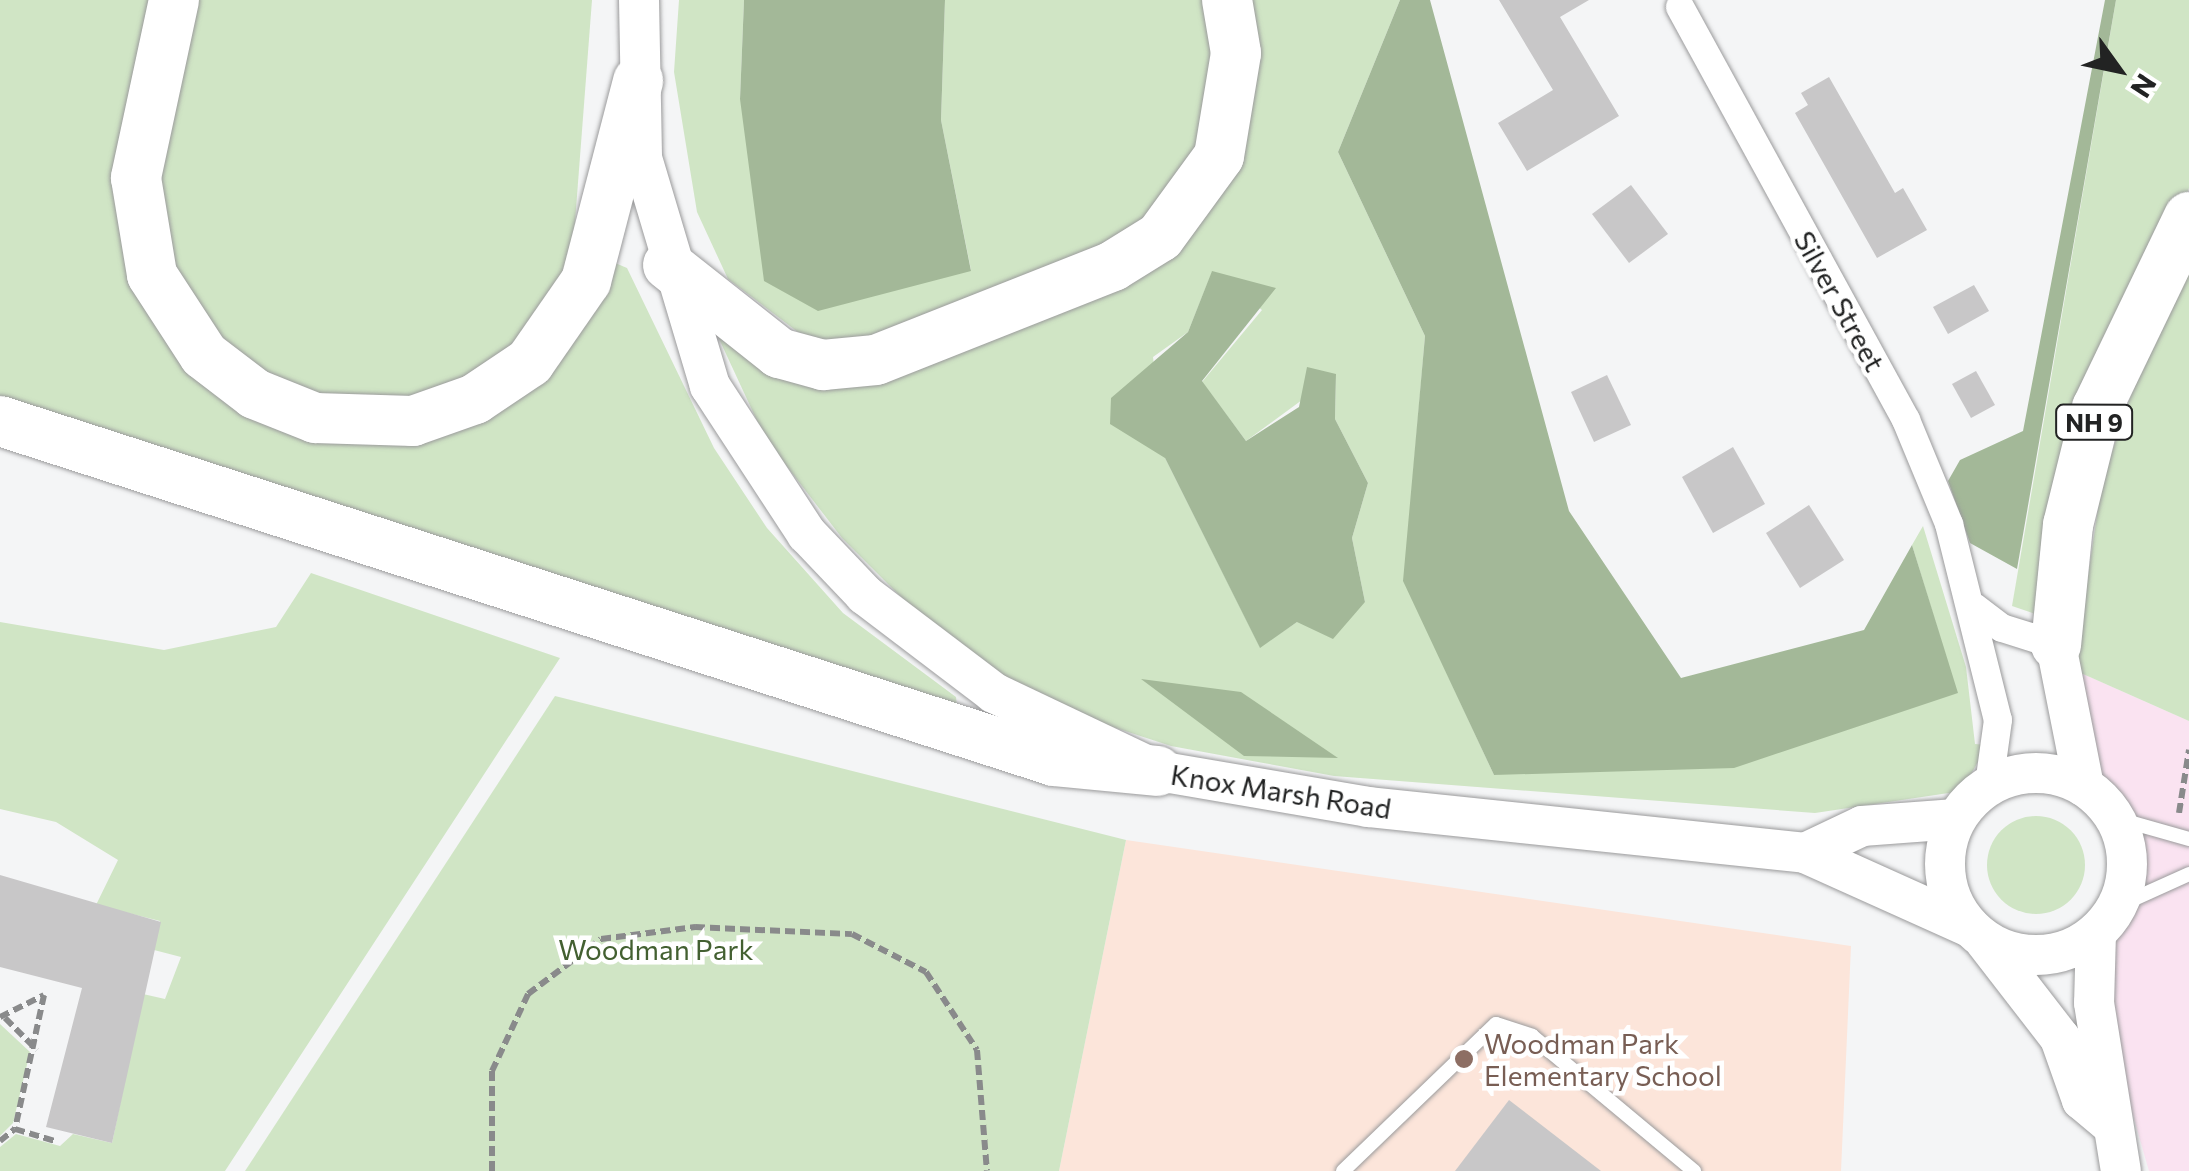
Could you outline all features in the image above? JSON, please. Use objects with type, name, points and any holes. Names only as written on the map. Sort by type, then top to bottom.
[{"type":"highway","points":[[174,0],[136,178],[152,275],[204,356],[255,394],[315,418],[413,420],[475,399],[530,362],[586,281],[638,81]]},
{"type":"highway","points":[[668,265],[779,353],[823,365],[920,345],[1113,266],[1160,237],[1219,156],[1236,53],[1228,0]]},
{"type":"highway","name":"NH 9","points":[[2056,645],[2068,525],[2098,408],[2189,217]]},
{"type":"highway","points":[[0,421],[1054,761],[1158,771]]},
{"type":"main road","name":"Knox Marsh Road","points":[[639,0],[642,158],[668,265],[695,351],[747,454],[865,595],[994,693],[1158,771],[1350,804],[1805,853],[1977,934]]},
{"type":"main road","name":"NH 9","points":[[2056,645],[2084,786]]},
{"type":"main road","points":[[2109,1123],[2082,1100],[2060,1038],[1977,934],[1947,887],[1956,820],[1989,786],[2046,773],[2084,786],[2115,818],[2127,862],[2090,964],[2109,1123],[2121,1171]]},
{"type":"main road","points":[[1805,853],[1862,826],[1956,820]]},
{"type":"main road","points":[[1977,934],[2042,956],[2106,920]]},
{"type":"street","name":"Silver Street","points":[[1680,7],[1906,420],[1974,606],[1998,720],[1989,786]]},
{"type":"street","points":[[1974,606],[2002,628],[2056,645]]},
{"type":"lane","points":[[2115,818],[2189,840]]},
{"type":"lane","points":[[2106,920],[2189,874]]},
{"type":"lane","points":[[1343,1171],[1496,1024],[1532,1036],[1694,1171]]},
{"type":"path","points":[[2178,814],[2189,750]]},
{"type":"path","points":[[492,1171],[492,1071],[528,994],[601,940],[695,927],[852,934],[926,972],[978,1050],[987,1171]]},
{"type":"path","points":[[0,1142],[15,1129],[37,1050],[44,995],[30,994],[2,1018],[37,1050]]},
{"type":"path","points":[[15,1129],[54,1141]]},
{"type":"shaded area","points":[[2074,670],[2189,721],[2189,1171],[2149,1171],[2108,1029],[2110,943],[2141,859],[2132,819],[2095,765]]},
{"type":"shaded area","name":"Woodman Park Elementary School","points":[[1126,840],[1851,946],[1841,1171],[1059,1171]]},
{"type":"green space","points":[[0,0],[160,0],[142,50],[176,350],[417,437],[608,260],[627,268],[714,448],[767,528],[843,613],[956,697],[958,714],[0,407]]},
{"type":"green space","points":[[192,0],[592,0],[573,248],[544,326],[428,402],[311,400],[235,355],[180,283],[154,192]]},
{"type":"green space","points":[[679,0],[744,0],[740,99],[971,270],[941,120],[945,0],[1212,0],[1220,34],[1208,136],[1128,238],[849,345],[803,336],[728,279],[697,212],[674,72]]},
{"type":"green space","points":[[744,0],[945,0],[941,120],[971,271],[818,311],[764,281],[740,99]]},
{"type":"green space","points":[[1249,0],[1400,0],[1338,152],[1425,336],[1404,581],[1494,775],[1957,693],[1912,545],[1923,526],[1966,667],[1975,744],[1987,745],[1962,791],[1815,813],[1334,776],[1171,746],[1076,715],[1003,676],[934,630],[842,538],[765,438],[714,328],[771,368],[1130,281],[1246,139],[1260,51]],"holes":[[[1212,272],[1262,310],[1202,382],[1246,441],[1336,375],[1335,419],[1368,483],[1352,538],[1365,602],[1297,622],[1260,647],[1165,458],[1153,357],[1188,332]]]},
{"type":"green space","points":[[1400,0],[1430,0],[1569,511],[1681,678],[1864,630],[1912,545],[1958,693],[1734,768],[1494,775],[1403,581],[1425,336],[1338,152]]},
{"type":"green space","points":[[2105,0],[2116,0],[2017,569],[1970,543],[1948,481],[1960,460],[2023,431]]},
{"type":"green space","points":[[2116,0],[2189,0],[2189,188],[2038,615],[2012,606]]},
{"type":"green space","points":[[2189,269],[2189,721],[2074,670],[2102,482],[2149,341]]},
{"type":"green space","points":[[1212,271],[1276,288],[1202,381],[1246,441],[1299,407],[1307,367],[1336,374],[1335,419],[1368,483],[1352,538],[1365,602],[1333,639],[1297,622],[1260,648],[1165,458],[1110,424],[1111,398],[1188,332]]},
{"type":"green space","points":[[311,573],[560,658],[225,1171],[0,1171],[0,1147],[16,1134],[60,1146],[73,1134],[112,1143],[143,994],[165,999],[181,957],[154,950],[160,921],[96,905],[118,860],[56,822],[0,809],[0,622],[164,650],[276,627]]},
{"type":"green space","points":[[1141,679],[1241,692],[1338,758],[1244,756]]},
{"type":"green space","name":"Woodman Park","points":[[555,696],[1126,840],[1059,1171],[245,1171]]},
{"type":"green space","points":[[2036,816],[2055,819],[2071,830],[2082,846],[2082,884],[2071,900],[2055,911],[2036,914],[2017,911],[2001,900],[1990,884],[1987,865],[1990,846],[2001,830],[2017,819]]},
{"type":"green space","points":[[0,1024],[30,1052],[13,1123],[0,1136]]},
{"type":"building","points":[[1499,0],[1589,0],[1560,17],[1619,116],[1527,171],[1498,123],[1553,90]]},
{"type":"building","points":[[1829,77],[1895,193],[1903,188],[1927,230],[1877,258],[1795,113],[1808,105],[1801,93]]},
{"type":"building","points":[[1631,185],[1668,234],[1629,263],[1592,214]]},
{"type":"building","points":[[1974,285],[1989,311],[1948,334],[1933,307]]},
{"type":"building","points":[[1976,371],[1995,405],[1971,418],[1952,384]]},
{"type":"building","points":[[1607,375],[1631,425],[1594,442],[1571,392]]},
{"type":"building","points":[[1733,447],[1765,504],[1713,533],[1682,477]]},
{"type":"building","points":[[1809,505],[1844,560],[1800,588],[1766,533]]},
{"type":"building","points":[[0,875],[161,922],[112,1143],[46,1127],[82,988],[0,967]]},
{"type":"building","points":[[1509,1100],[1601,1171],[1455,1171]]},
{"type":"place","name":"Woodman Park Elementary School","points":[[1464,1059]]}]
